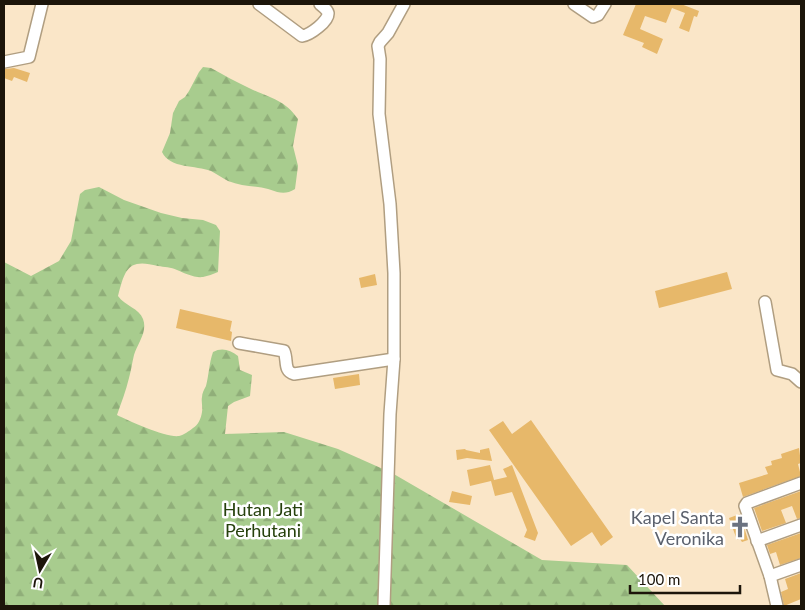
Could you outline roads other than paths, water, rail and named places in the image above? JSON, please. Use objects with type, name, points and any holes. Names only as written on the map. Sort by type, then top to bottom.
[{"type":"street","points":[[4,62],[29,57],[42,4]]},
{"type":"street","points":[[259,4],[302,36],[311,34],[326,18],[327,10],[320,4]]},
{"type":"street","points":[[384,606],[390,414],[394,359],[394,273],[390,204],[379,114],[380,59],[378,46],[388,33],[404,4]]},
{"type":"street","points":[[574,4],[593,17],[598,16],[605,4]]},
{"type":"street","points":[[765,302],[777,370],[792,374],[801,382]]},
{"type":"street","points":[[239,343],[284,352],[287,369],[290,373],[294,374],[394,359]]},
{"type":"street","points":[[777,606],[770,576],[745,508],[747,503],[801,483]]},
{"type":"street","points":[[757,541],[801,525]]},
{"type":"street","points":[[770,576],[801,565]]},
{"type":"place","name":"Kapel Santa Veronika","points":[[740,527]]},
{"type":"park label","name":"Hutan Jati Perhutani","points":[[263,519]]}]
